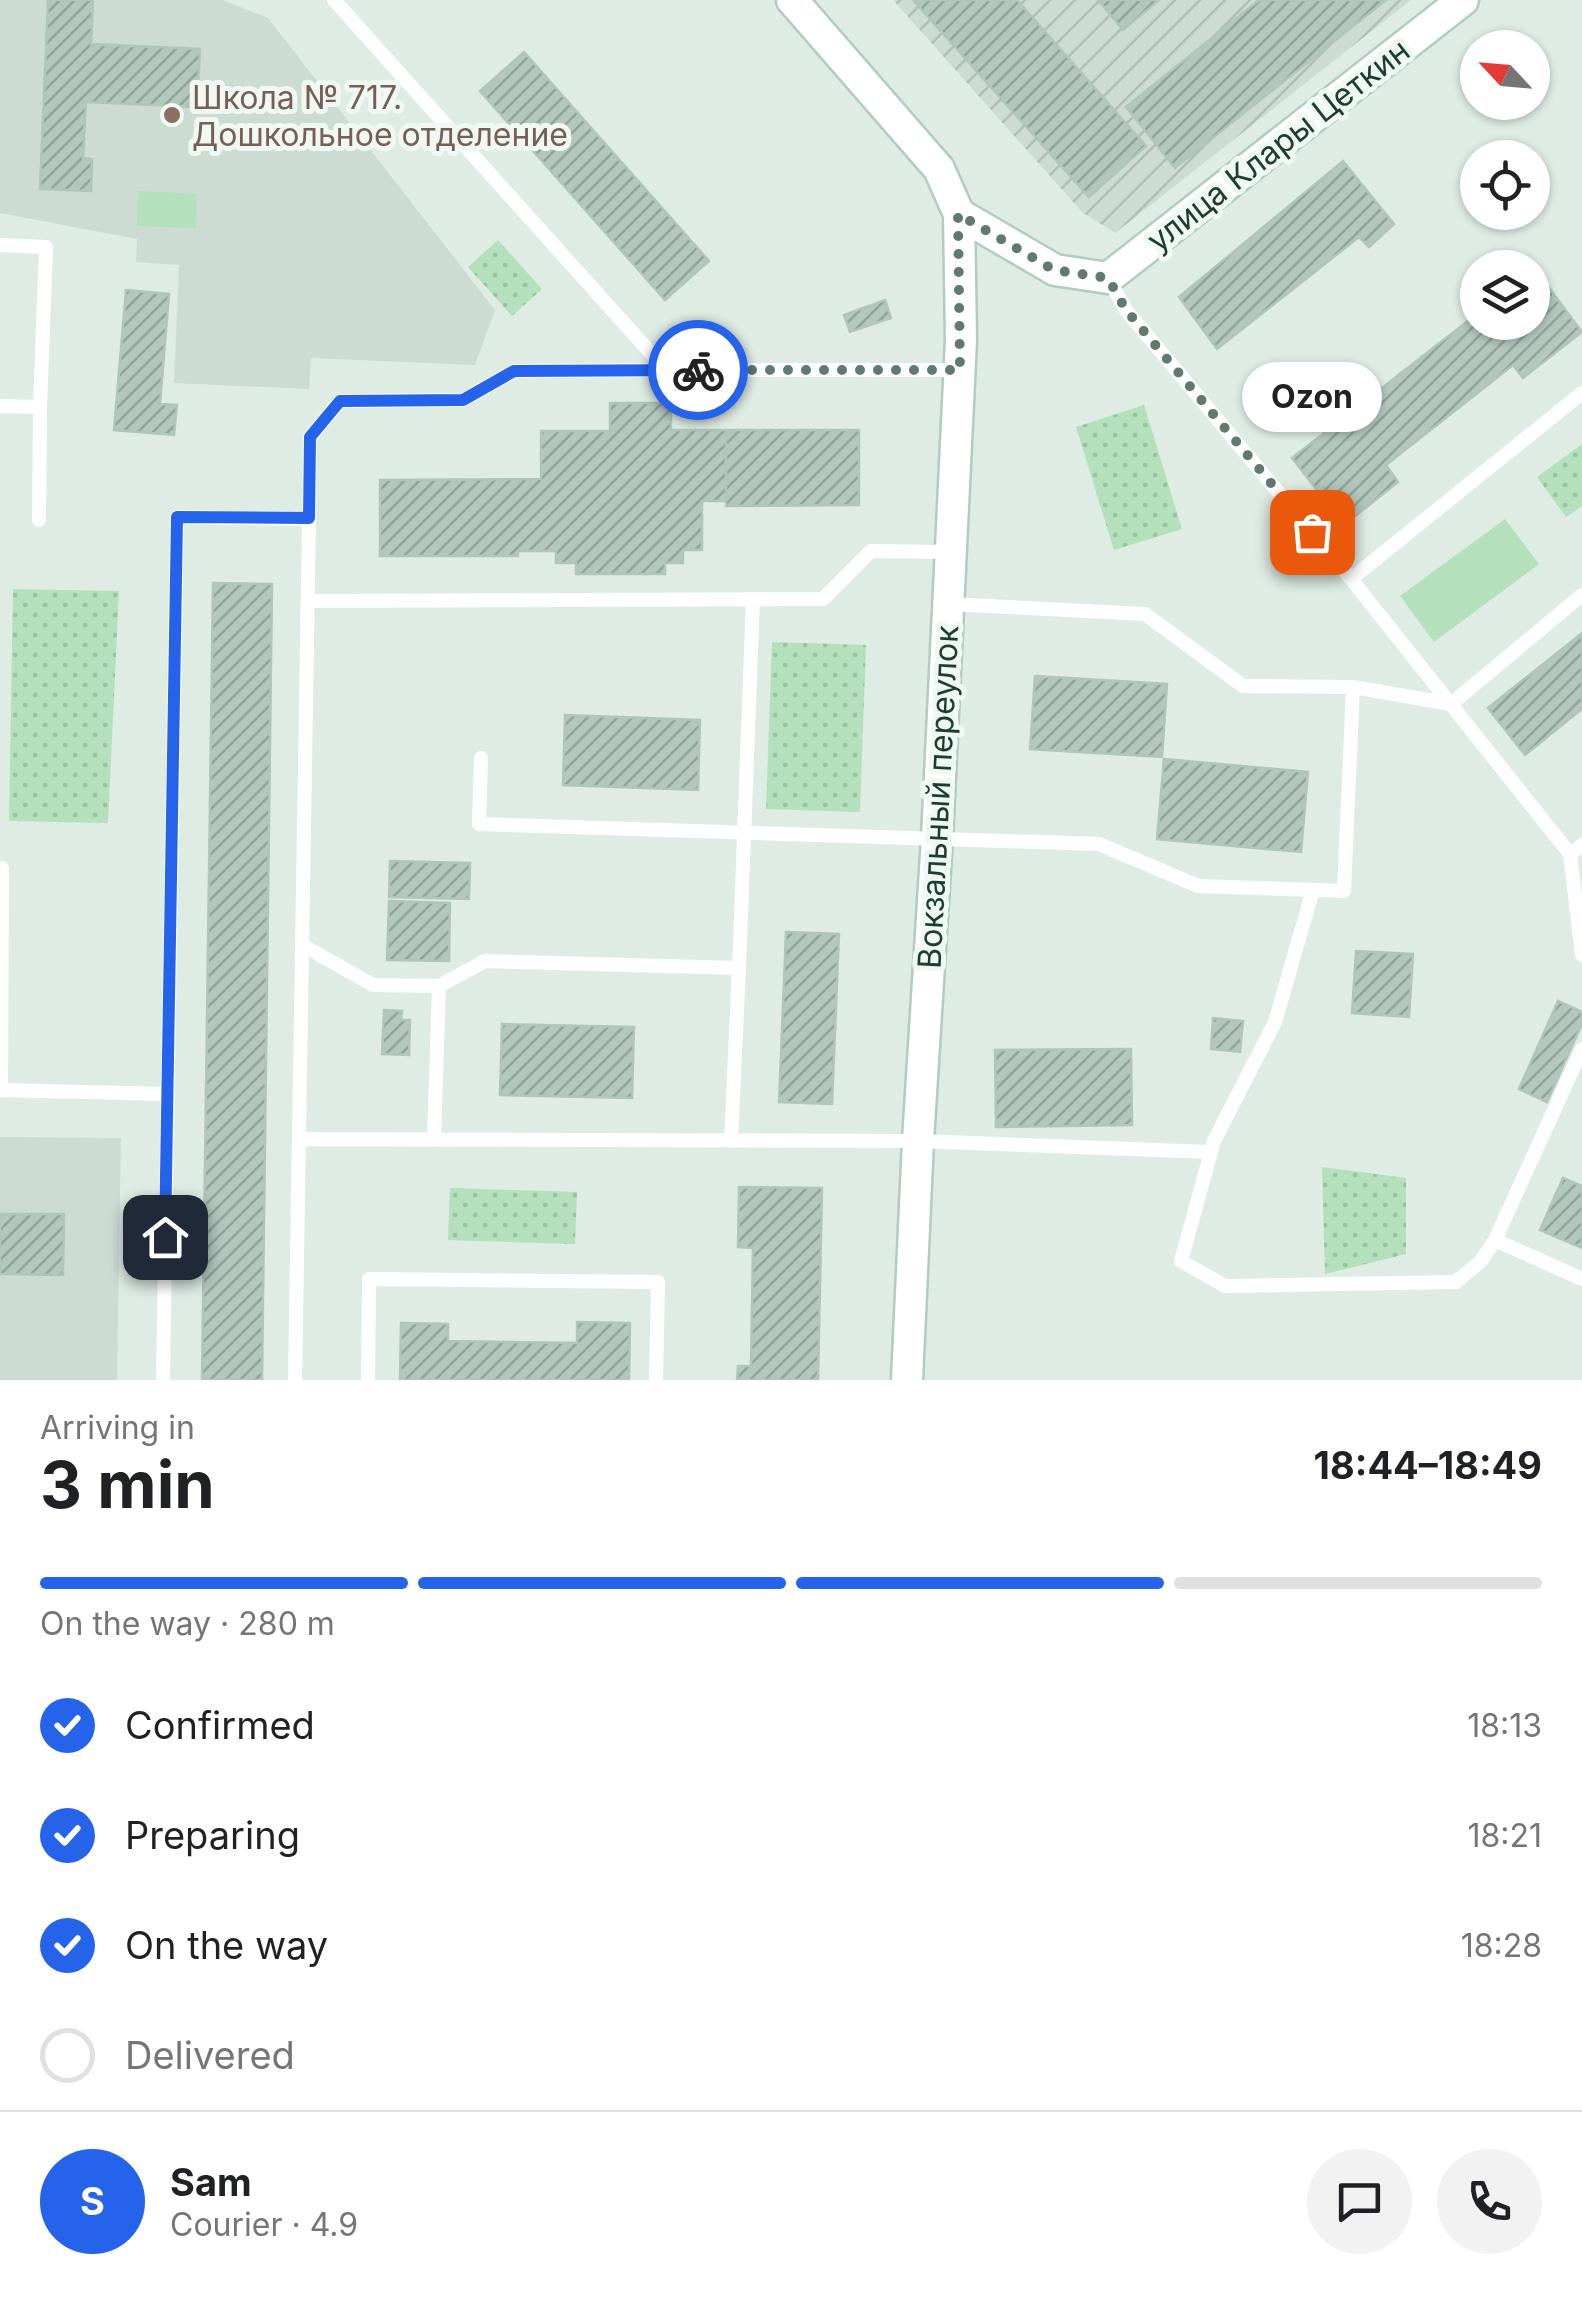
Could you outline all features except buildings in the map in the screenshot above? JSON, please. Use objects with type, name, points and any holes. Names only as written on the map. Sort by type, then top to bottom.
[{"type":"street","points":[[792,0],[939,169],[958,214],[1054,270],[1108,278]]},
{"type":"street","name":"улица Клары Цеткин","points":[[1108,278],[1463,0]]},
{"type":"street","name":"Вокзальный переулок","points":[[907,1380],[960,370],[958,214]]},
{"type":"lane","points":[[334,0],[666,370]]},
{"type":"lane","points":[[0,244],[46,247],[39,520]]},
{"type":"lane","points":[[1108,278],[1126,310],[1576,850],[1582,955]]},
{"type":"lane","points":[[295,1380],[310,437],[340,401],[463,400],[514,371],[960,370]]},
{"type":"lane","points":[[1351,579],[1582,393]]},
{"type":"lane","points":[[0,406],[40,407]]},
{"type":"lane","points":[[163,1380],[177,517],[309,518]]},
{"type":"lane","points":[[308,600],[823,598],[871,550],[950,552]]},
{"type":"lane","points":[[947,604],[1145,614],[1243,686],[1353,687],[1451,704],[1582,595]]},
{"type":"lane","points":[[732,1140],[753,598]]},
{"type":"lane","points":[[481,758],[479,824],[1098,844],[1198,886],[1344,891],[1353,687]]},
{"type":"lane","points":[[0,868],[0,1090],[168,1094]]},
{"type":"lane","points":[[1313,890],[1276,1022],[1214,1141],[1181,1261],[1225,1286],[1456,1282],[1480,1261],[1495,1240],[1582,1050]]},
{"type":"lane","points":[[302,945],[374,984],[439,986],[484,961],[739,968]]},
{"type":"lane","points":[[434,1140],[439,986]]},
{"type":"lane","points":[[299,1139],[918,1141],[1211,1152]]},
{"type":"lane","points":[[1495,1240],[1582,1278]]},
{"type":"lane","points":[[368,1380],[369,1279],[658,1282],[656,1380]]},
{"type":"shaded area","name":"Школа № 717. Дошкольное отделение","points":[[0,0],[222,0],[268,18],[495,310],[475,365],[311,358],[309,389],[174,383],[179,265],[136,262],[137,239],[0,213]]},
{"type":"shaded area","points":[[893,0],[1411,0],[1115,233],[1083,213]]},
{"type":"shaded area","points":[[0,1137],[121,1138],[117,1380],[0,1380]]},
{"type":"green space","points":[[138,191],[197,194],[196,228],[137,226]]},
{"type":"green space","points":[[498,240],[542,289],[512,316],[468,267]]},
{"type":"green space","points":[[1144,405],[1182,529],[1114,550],[1076,427]]},
{"type":"green space","points":[[1582,444],[1582,506],[1566,517],[1537,477]]},
{"type":"green space","points":[[1505,519],[1539,564],[1434,642],[1400,596]]},
{"type":"green space","points":[[13,589],[119,591],[108,823],[9,821]]},
{"type":"green space","points":[[772,642],[866,645],[860,812],[766,809]]},
{"type":"green space","points":[[1322,1167],[1406,1178],[1406,1254],[1325,1274]]},
{"type":"green space","points":[[450,1188],[577,1192],[575,1244],[448,1240]]},
{"type":"way so far","points":[[698,370],[960,370],[958,214],[1054,270],[1108,278],[1126,310],[1312,532]]},
{"type":"place","name":"Школа № 717. Дошкольное отделение","points":[[172,115]]},
{"type":"place","name":"Ozon","points":[[1312,532]]},
{"type":"route","points":[[165,1237],[177,517],[309,518],[310,437],[340,401],[463,400],[514,371],[698,370]]}]
